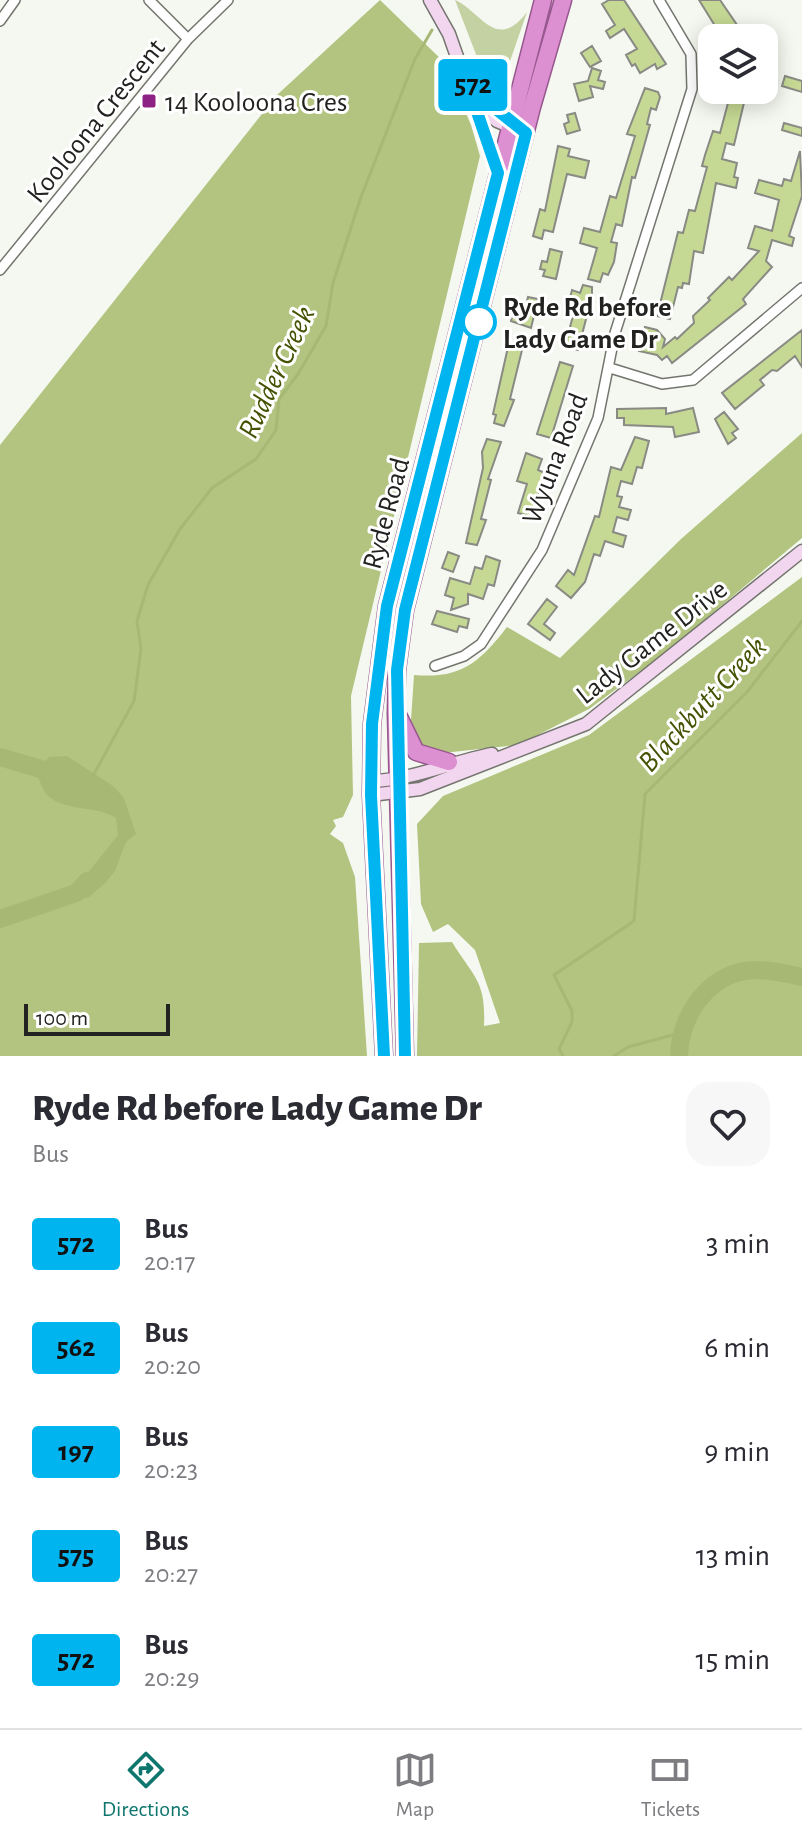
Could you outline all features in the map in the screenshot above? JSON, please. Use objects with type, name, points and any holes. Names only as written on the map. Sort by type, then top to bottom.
[{"type":"highway","name":"Ryde Road","points":[[405,1053],[397,670],[405,610],[543,0]]},
{"type":"highway","name":"Ryde Road","points":[[384,1054],[372,788],[377,672],[387,606],[498,173],[563,0]]},
{"type":"highway","points":[[396,713],[416,752],[436,761],[449,762]]},
{"type":"main road","points":[[430,0],[449,34],[498,173]]},
{"type":"main road","points":[[465,77],[486,101],[515,126]]},
{"type":"main road","points":[[473,103],[515,126]]},
{"type":"main road","name":"Lady Game Drive","points":[[372,788],[420,789],[586,724],[802,551]]},
{"type":"main road","name":"Lady Game Drive","points":[[398,787],[449,762],[519,749]]},
{"type":"street","points":[[0,21],[15,0]]},
{"type":"street","points":[[149,0],[188,39]]},
{"type":"street","name":"Kooloona Crescent","points":[[0,270],[188,39],[228,0]]},
{"type":"street","name":"Wyuna Road","points":[[435,666],[464,656],[481,644],[542,550],[598,418],[615,333],[692,89],[691,54],[659,0]]},
{"type":"street","points":[[610,368],[662,384],[693,380],[802,288]]},
{"type":"shaded area","points":[[380,0],[444,62],[471,125],[480,156],[351,696],[353,795],[343,817],[333,820],[336,826],[330,834],[343,843],[355,877],[367,1056],[0,1056],[0,445],[277,95]]},
{"type":"shaded area","points":[[455,0],[497,29],[516,24],[527,12],[500,90],[489,88]]},
{"type":"shaded area","points":[[802,433],[802,538],[664,654],[589,709],[518,745],[443,753],[432,752],[417,743],[411,720],[414,675],[444,674],[468,666],[507,627],[560,658],[681,539]]},
{"type":"shaded area","points":[[802,577],[802,1056],[417,1056],[419,943],[452,942],[481,989],[484,1026],[500,1023],[475,950],[448,924],[433,932],[421,904],[417,824],[443,796],[589,735]]},
{"type":"shaded area","points":[[67,756],[113,786],[124,798],[136,834],[126,842],[115,871],[106,882],[89,897],[73,901],[71,894],[118,835],[116,818],[99,811],[63,804],[46,794],[36,772],[49,757]]},
{"type":"building","points":[[609,0],[624,0],[666,64],[657,69],[655,64],[640,73],[635,64],[632,66],[626,55],[637,49],[624,29],[610,38],[606,31],[615,25],[602,4]]},
{"type":"building","points":[[699,0],[720,0],[736,24],[714,24]]},
{"type":"building","points":[[592,46],[601,61],[590,67],[581,53]]},
{"type":"building","points":[[592,68],[601,71],[598,80],[605,82],[603,89],[590,86],[593,97],[579,101],[574,84],[588,81]]},
{"type":"building","points":[[785,76],[802,81],[802,92],[782,86]]},
{"type":"building","points":[[645,88],[658,92],[660,97],[656,110],[651,108],[647,124],[650,125],[635,178],[632,177],[622,226],[616,224],[611,242],[617,243],[614,262],[608,275],[603,273],[600,282],[588,279],[597,248],[580,243],[584,228],[600,232],[610,196],[616,198],[635,136],[627,134]]},
{"type":"building","points":[[728,104],[744,104],[734,145],[726,143],[722,159],[737,163],[734,177],[738,178],[736,188],[716,183],[703,253],[694,251],[689,284],[683,283],[682,288],[678,287],[670,319],[657,316],[678,232],[683,233],[689,210],[695,211],[707,167],[702,166],[705,155],[713,131],[720,133]]},
{"type":"building","points":[[575,113],[580,130],[567,134],[564,124],[569,122],[567,115]]},
{"type":"building","points":[[784,123],[802,128],[802,136],[782,130]]},
{"type":"building","points":[[558,146],[570,149],[568,156],[589,161],[585,178],[567,174],[553,232],[544,230],[542,239],[533,236],[540,209],[545,211]]},
{"type":"building","points":[[800,151],[802,196],[789,236],[794,238],[792,246],[772,240],[766,261],[772,267],[743,299],[746,304],[672,363],[667,356],[662,360],[657,355],[639,351],[645,327],[657,330],[665,339],[663,347],[675,337],[677,339],[694,323],[693,316],[710,300],[708,298],[729,277],[732,280],[759,251],[748,248],[755,226],[772,231],[779,200],[755,193],[759,180],[782,186],[784,179],[791,181]]},
{"type":"building","points":[[550,249],[562,252],[556,279],[543,276],[545,270],[540,269],[542,261],[547,262]]},
{"type":"building","points":[[583,285],[592,287],[592,296],[578,350],[565,346],[574,312],[567,310],[572,290],[580,293]]},
{"type":"building","points":[[528,297],[538,299],[531,328],[511,321],[513,313],[519,314],[522,304],[526,305]]},
{"type":"building","points":[[802,330],[802,367],[795,356],[777,371],[772,370],[760,380],[764,385],[735,409],[722,393]]},
{"type":"building","points":[[508,347],[522,350],[510,399],[514,400],[504,426],[494,423],[496,415],[493,414]]},
{"type":"building","points":[[560,362],[573,366],[551,438],[537,434]]},
{"type":"building","points":[[666,408],[666,414],[693,408],[699,432],[675,437],[673,427],[624,425],[624,418],[617,418],[617,409]]},
{"type":"building","points":[[724,412],[738,429],[732,433],[736,438],[728,444],[715,419]]},
{"type":"building","points":[[635,437],[649,441],[642,468],[637,467],[632,484],[621,481],[617,496],[622,497],[619,507],[631,510],[628,520],[617,517],[613,532],[626,536],[623,547],[605,541],[600,556],[594,554],[585,582],[571,598],[556,586],[568,570],[574,575],[595,516],[599,517],[611,467],[621,470]]},
{"type":"building","points":[[487,439],[501,442],[488,479],[491,480],[481,519],[486,520],[477,545],[466,543]]},
{"type":"building","points":[[526,453],[542,459],[538,470],[545,473],[532,517],[518,513],[527,484],[517,481]]},
{"type":"building","points":[[448,552],[459,556],[453,572],[442,568]]},
{"type":"building","points":[[486,556],[500,561],[494,586],[488,584],[483,599],[468,594],[468,604],[451,610],[454,598],[445,595],[450,578],[470,584],[475,567],[482,569]]},
{"type":"building","points":[[547,599],[557,607],[544,624],[555,633],[550,640],[528,624]]},
{"type":"building","points":[[437,611],[469,619],[467,628],[459,626],[457,632],[432,624]]},
{"type":"waterway","name":"Rudder Creek","points":[[94,774],[134,701],[141,649],[137,621],[148,585],[180,529],[212,488],[256,459],[276,430],[279,399],[298,374],[326,326],[333,283],[361,197],[415,59],[432,30]]},
{"type":"waterway","name":"Blackbutt Creek","points":[[563,1056],[559,1049],[572,1022],[572,1011],[554,975],[634,921],[645,794],[747,692],[802,621]]},
{"type":"waterway","points":[[0,757],[58,774]]},
{"type":"waterway","points":[[0,919],[76,893],[87,881]]},
{"type":"waterway","points":[[679,1056],[680,1042],[689,1016],[704,993],[715,984],[740,972],[755,970],[802,977]]},
{"type":"waterway","name":"Blackbutt Creek","points":[[614,1056],[628,1047],[680,1033]]},
{"type":"bus line","name":"572","points":[[384,1056],[371,809],[372,724],[377,672],[387,606],[498,173],[488,136],[465,77],[486,101],[526,133],[405,610],[397,670],[405,1056]]},
{"type":"place","name":"14 Kooloona Cres","points":[[149,101]]},
{"type":"place","name":"Ryde Rd before Lady Game Dr","points":[[479,322]]}]
